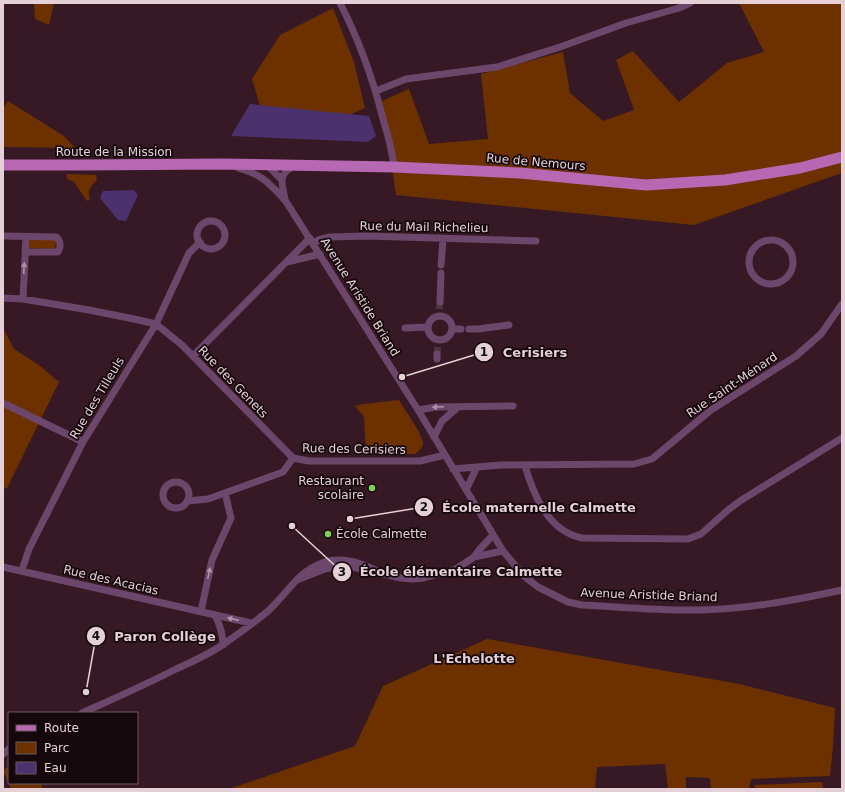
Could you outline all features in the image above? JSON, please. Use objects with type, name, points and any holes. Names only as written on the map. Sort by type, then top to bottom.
[{"type":"main road","name":"Rue de Nemours","points":[[224,164],[394,167],[520,173],[646,185],[725,180],[800,168],[842,157]]},
{"type":"main road","name":"Route de la Mission","points":[[3,165],[224,164]]},
{"type":"street","points":[[340,3],[348,17],[376,91],[391,147],[394,167]]},
{"type":"street","points":[[376,91],[406,79],[497,67],[560,47],[626,22],[679,8],[690,3]]},
{"type":"street","name":"Avenue Aristide Briand","points":[[224,164],[250,171],[264,178],[285,200],[312,240],[418,410],[503,551],[524,576],[538,587],[568,602],[582,605],[700,610],[776,603],[842,590]]},
{"type":"street","points":[[264,178],[267,165]]},
{"type":"street","points":[[267,165],[281,179],[285,200]]},
{"type":"street","points":[[281,179],[285,170],[295,165]]},
{"type":"street","points":[[3,236],[56,237],[60,242],[60,249],[58,252],[25,252]]},
{"type":"street","name":"Rue du Mail Richelieu","points":[[312,240],[330,237],[367,236],[536,241]]},
{"type":"street","points":[[23,299],[26,237]]},
{"type":"street","points":[[439,309],[450,321],[452,329],[449,336],[437,350],[435,339],[429,334],[428,328],[430,321],[439,309],[443,239]]},
{"type":"street","points":[[193,356],[286,262],[312,240]]},
{"type":"street","points":[[767,240],[774,240],[781,242],[791,251],[794,265],[792,272],[781,283],[773,285],[758,281],[749,268],[751,253],[760,243],[767,240]]},
{"type":"street","name":"Rue des Tilleuls","points":[[22,570],[29,549],[83,442],[156,324],[189,253],[200,242]]},
{"type":"street","points":[[286,262],[320,254]]},
{"type":"street","points":[[3,298],[23,299],[134,318],[156,324]]},
{"type":"street","name":"Rue Saint-Ménard","points":[[454,469],[477,467],[634,464],[652,459],[711,410],[784,364],[809,346],[821,334],[842,304]]},
{"type":"street","name":"Rue des Genets","points":[[156,324],[182,345],[293,458]]},
{"type":"street","points":[[452,329],[478,329],[509,324]]},
{"type":"street","points":[[405,328],[428,328]]},
{"type":"street","points":[[3,403],[83,442]]},
{"type":"street","points":[[418,410],[436,407],[458,408],[514,406]]},
{"type":"street","points":[[434,437],[442,421],[458,408]]},
{"type":"street","points":[[525,466],[535,495],[550,519],[559,528],[572,536],[582,538],[688,539],[701,534],[740,501],[842,438]]},
{"type":"street","name":"Rue des Cerisiers","points":[[187,501],[208,499],[283,472],[293,458],[309,461],[420,461],[445,455]]},
{"type":"street","points":[[466,490],[477,467]]},
{"type":"street","points":[[201,611],[212,560],[231,518],[225,493]]},
{"type":"street","points":[[474,557],[493,535]]},
{"type":"street","points":[[84,712],[208,654],[223,645],[269,610],[295,581],[325,569],[339,566],[401,578],[424,578],[456,568],[474,557],[503,551]]},
{"type":"street","name":"Rue des Acacias","points":[[3,567],[22,570],[251,623]]},
{"type":"street","points":[[215,615],[220,625],[223,645]]},
{"type":"green space","points":[[34,3],[54,3],[49,25],[35,19]]},
{"type":"green space","points":[[739,3],[842,3],[842,173],[694,225],[396,195],[382,101],[409,89],[429,144],[488,139],[481,74],[563,52],[570,93],[603,121],[634,110],[616,60],[633,51],[679,102],[727,63],[764,52]]},
{"type":"green space","points":[[333,8],[354,62],[365,108],[335,121],[263,116],[252,79],[280,35]]},
{"type":"green space","points":[[8,101],[64,136],[75,148],[3,147],[3,109]]},
{"type":"green space","points":[[67,174],[96,175],[97,180],[91,186],[89,191],[90,199],[87,201],[74,182],[67,179]]},
{"type":"green space","points":[[29,240],[56,240],[55,249],[29,248]]},
{"type":"green space","points":[[3,328],[14,349],[39,365],[59,382],[7,488],[3,489]]},
{"type":"green space","points":[[399,400],[420,435],[423,444],[421,449],[415,454],[366,454],[364,417],[355,406]]},
{"type":"green space","points":[[487,639],[739,684],[835,708],[830,776],[751,779],[749,789],[711,789],[710,778],[686,777],[686,789],[668,789],[665,764],[597,767],[595,789],[229,789],[355,746],[383,686]]},
{"type":"green space","points":[[8,767],[8,782],[3,770]]},
{"type":"green space","points":[[822,782],[823,789],[755,789],[755,785]]},
{"type":"green space","points":[[9,784],[41,784],[42,789],[11,789]]},
{"type":"water","points":[[250,104],[369,116],[376,136],[368,142],[231,136]]},
{"type":"water","points":[[134,190],[138,195],[126,221],[118,220],[100,198],[103,191]]},
{"type":"tunnel","points":[[439,309],[440,302]]},
{"type":"tunnel","points":[[437,354],[438,346]]},
{"type":"place","name":"Cerisiers","points":[[402,377]]},
{"type":"place","name":"Restaurant scolaire","points":[[372,488]]},
{"type":"place","name":"École maternelle Calmette","points":[[350,519]]},
{"type":"place","name":"École élémentaire Calmette","points":[[292,526]]},
{"type":"place","name":"École Calmette","points":[[328,534]]},
{"type":"place","name":"Paron Collège","points":[[86,692]]},
{"type":"district","name":"L'Echelotte","points":[[474,658]]}]
